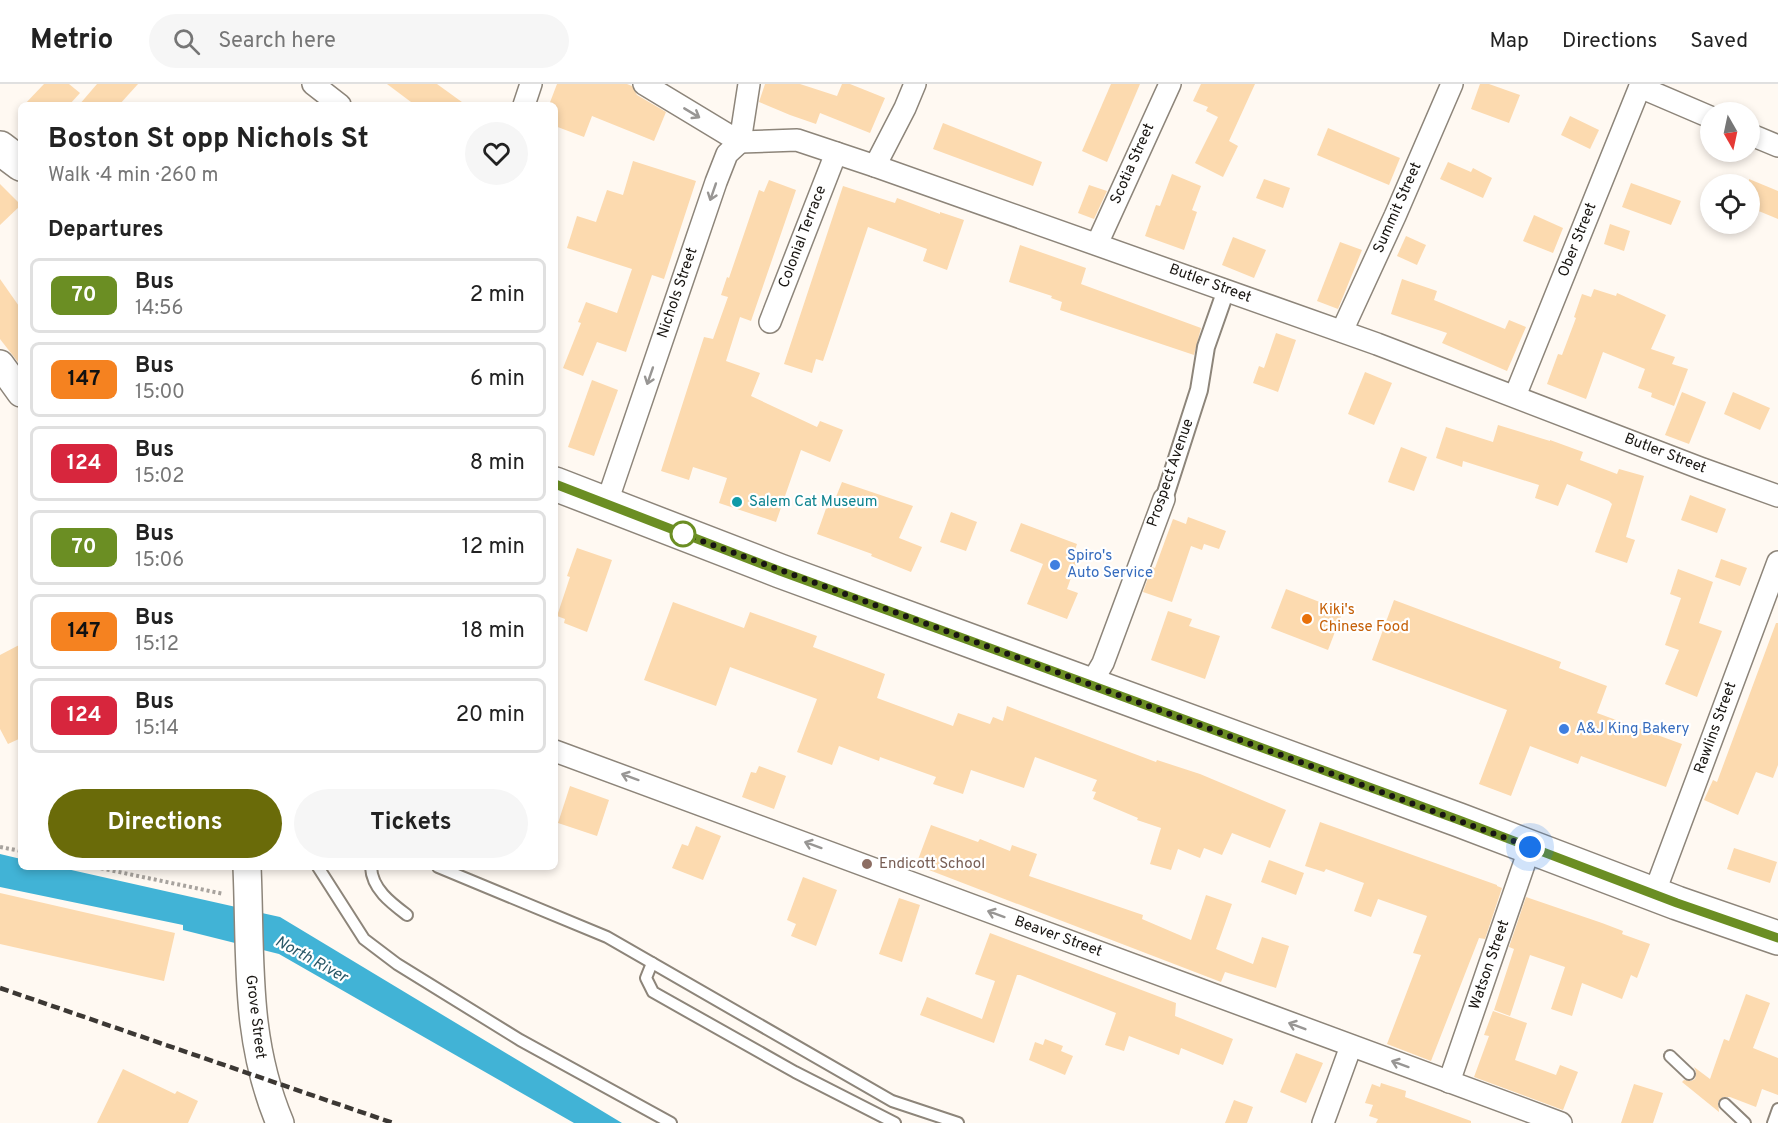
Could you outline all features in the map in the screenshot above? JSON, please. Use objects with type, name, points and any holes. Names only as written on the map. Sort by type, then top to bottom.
[{"type":"main road","points":[[0,148],[18,162]]},
{"type":"main road","points":[[558,485],[780,571],[1778,938]]},
{"type":"street","points":[[313,84],[336,102]]},
{"type":"street","points":[[525,102],[531,84]]},
{"type":"street","points":[[644,84],[740,142]]},
{"type":"street","name":"Nichols Street","points":[[606,505],[716,182],[727,154],[740,142],[749,84]]},
{"type":"street","points":[[874,166],[915,84]]},
{"type":"street","name":"Scotia Street","points":[[1098,244],[1170,84]]},
{"type":"street","name":"Summit Street","points":[[1342,331],[1452,84]]},
{"type":"street","points":[[1640,86],[1700,113]]},
{"type":"street","name":"Ober Street","points":[[1515,396],[1640,86]]},
{"type":"street","points":[[1760,139],[1778,146]]},
{"type":"street","name":"Butler Street","points":[[740,142],[797,140],[836,153],[1342,331],[1700,468],[1778,495]]},
{"type":"street","name":"Colonial Terrace","points":[[770,322],[836,153]]},
{"type":"street","name":"Prospect Avenue","points":[[1090,685],[1103,663],[1164,499],[1199,390],[1206,347],[1226,290]]},
{"type":"street","points":[[0,364],[18,389]]},
{"type":"street","name":"Rawlins Street","points":[[1654,894],[1778,562]]},
{"type":"street","name":"Beaver Street","points":[[558,751],[1561,1123]]},
{"type":"street","name":"Watson Street","points":[[1449,1082],[1530,847]]},
{"type":"street","name":"Grove Street","points":[[247,870],[251,1008],[263,1078],[280,1123]]},
{"type":"street","points":[[1323,1123],[1351,1046]]},
{"type":"lane","points":[[320,870],[364,939],[397,964],[520,1040],[671,1123]]},
{"type":"lane","points":[[372,870],[383,896],[407,915]]},
{"type":"lane","points":[[445,870],[607,937],[892,1101],[958,1123]]},
{"type":"lane","points":[[652,963],[646,978],[653,992],[795,1072],[895,1123]]},
{"type":"lane","points":[[1670,1056],[1689,1074]]},
{"type":"lane","points":[[1725,1104],[1744,1123]]},
{"type":"lane","points":[[1773,1123],[1778,1109]]},
{"type":"path","points":[[0,847],[18,851]]},
{"type":"path","points":[[108,870],[249,903]]},
{"type":"water","name":"North River","points":[[0,854],[18,858],[18,870],[71,870],[280,917],[622,1123],[574,1123],[279,954],[183,930],[183,925],[0,887]]},
{"type":"building","points":[[44,84],[69,84],[80,93],[72,102],[27,102]]},
{"type":"building","points":[[97,84],[138,84],[122,102],[82,102]]},
{"type":"building","points":[[387,84],[437,84],[462,102],[411,102]]},
{"type":"building","points":[[557,84],[627,84],[632,86],[637,95],[666,112],[654,141],[592,116],[584,137],[558,127],[558,102],[550,102]]},
{"type":"building","points":[[765,84],[800,84],[837,96],[842,84],[850,84],[885,98],[870,133],[820,113],[816,124],[759,102]]},
{"type":"building","points":[[1111,84],[1140,84],[1107,162],[1082,151]]},
{"type":"building","points":[[1201,84],[1255,84],[1229,141],[1238,146],[1223,177],[1195,163],[1218,117],[1206,111],[1208,107],[1193,101]]},
{"type":"building","points":[[1480,84],[1489,84],[1520,95],[1509,123],[1471,109]]},
{"type":"building","points":[[1570,116],[1599,130],[1590,149],[1561,135]]},
{"type":"building","points":[[943,123],[1042,162],[1033,186],[933,149]]},
{"type":"building","points":[[1328,128],[1400,158],[1389,185],[1317,155]]},
{"type":"building","points":[[633,161],[696,181],[664,279],[652,275],[626,352],[597,342],[583,376],[563,368],[581,323],[578,322],[586,302],[617,313],[632,269],[567,248],[577,216],[596,222],[607,190],[623,195]]},
{"type":"building","points":[[1448,162],[1471,172],[1473,168],[1492,178],[1483,198],[1440,179]]},
{"type":"building","points":[[1172,174],[1201,186],[1192,210],[1197,212],[1184,250],[1145,236],[1156,205],[1160,206]]},
{"type":"building","points":[[1264,179],[1290,188],[1283,208],[1256,198]]},
{"type":"building","points":[[769,180],[796,190],[751,321],[740,317],[726,361],[760,373],[751,396],[817,427],[820,421],[843,430],[830,462],[801,450],[776,522],[719,503],[727,478],[693,467],[689,480],[661,471],[704,337],[713,339],[728,297],[721,295],[727,277],[729,278],[759,190],[764,192]]},
{"type":"building","points":[[1631,183],[1681,201],[1671,225],[1622,207]]},
{"type":"building","points":[[0,184],[18,202],[18,208],[0,225]]},
{"type":"building","points":[[1760,184],[1778,191],[1778,219],[1760,212]]},
{"type":"building","points":[[1089,185],[1107,191],[1094,219],[1078,213]]},
{"type":"building","points":[[843,186],[895,203],[897,198],[964,220],[947,270],[923,261],[927,249],[868,227],[823,361],[816,359],[812,373],[784,364]]},
{"type":"building","points":[[1534,215],[1563,228],[1553,253],[1523,241]]},
{"type":"building","points":[[1610,224],[1630,231],[1624,251],[1604,244]]},
{"type":"building","points":[[1406,236],[1426,245],[1417,265],[1397,256]]},
{"type":"building","points":[[1233,237],[1266,250],[1254,278],[1222,265]]},
{"type":"building","points":[[1340,242],[1362,250],[1338,309],[1317,301]]},
{"type":"building","points":[[1020,245],[1086,268],[1081,284],[1201,328],[1194,355],[1060,310],[1062,302],[1051,298],[1052,296],[1009,282]]},
{"type":"building","points":[[0,279],[18,305],[18,362],[0,339]]},
{"type":"building","points":[[1402,279],[1437,291],[1434,300],[1505,329],[1509,320],[1526,327],[1507,371],[1442,343],[1447,333],[1391,314]]},
{"type":"building","points":[[1594,289],[1616,296],[1617,293],[1666,315],[1651,349],[1675,357],[1672,364],[1688,369],[1674,406],[1651,397],[1652,393],[1638,388],[1645,369],[1603,352],[1586,399],[1547,384],[1558,354],[1562,355],[1582,294],[1591,297]]},
{"type":"building","points":[[1276,333],[1296,340],[1278,392],[1253,383],[1259,366],[1264,368]]},
{"type":"building","points":[[1365,372],[1392,383],[1374,425],[1348,414]]},
{"type":"building","points":[[592,380],[618,390],[594,456],[568,447]]},
{"type":"building","points":[[1682,392],[1706,402],[1689,444],[1665,435]]},
{"type":"building","points":[[1733,392],[1770,408],[1760,430],[1724,414]]},
{"type":"building","points":[[1498,425],[1583,452],[1580,460],[1617,474],[1619,469],[1644,476],[1626,537],[1635,540],[1627,563],[1595,552],[1612,504],[1609,501],[1567,484],[1558,506],[1535,498],[1539,485],[1463,461],[1462,467],[1436,458],[1446,427],[1493,442]]},
{"type":"building","points":[[1401,447],[1427,457],[1414,491],[1388,482]]},
{"type":"building","points":[[842,482],[913,506],[899,538],[922,547],[911,572],[871,556],[872,554],[817,534],[829,500],[834,502]]},
{"type":"building","points":[[1690,495],[1726,509],[1717,533],[1681,520]]},
{"type":"building","points":[[951,512],[977,522],[966,551],[940,542]]},
{"type":"building","points":[[1188,517],[1226,531],[1219,549],[1204,544],[1202,550],[1191,546],[1172,602],[1143,592],[1152,567],[1155,568],[1173,519],[1186,524]]},
{"type":"building","points":[[1021,523],[1077,544],[1072,559],[1077,561],[1067,589],[1078,593],[1067,619],[1027,604],[1043,564],[1010,551]]},
{"type":"building","points":[[577,548],[612,560],[587,632],[564,623],[565,619],[558,616],[570,577],[567,576]]},
{"type":"building","points":[[1721,559],[1747,568],[1740,586],[1715,577]]},
{"type":"building","points":[[1678,569],[1713,582],[1699,623],[1722,631],[1697,697],[1665,684],[1679,650],[1665,645],[1681,598],[1670,594]]},
{"type":"building","name":"Kiki's Chinese Food","points":[[1286,589],[1343,611],[1328,650],[1271,628]]},
{"type":"building","points":[[1394,600],[1561,662],[1559,668],[1607,686],[1597,713],[1682,744],[1666,787],[1581,756],[1578,764],[1530,746],[1511,796],[1479,784],[1507,710],[1372,660]]},
{"type":"building","points":[[673,602],[744,628],[750,612],[817,636],[813,647],[885,674],[877,698],[953,726],[958,713],[990,724],[993,717],[1003,721],[1007,706],[1156,762],[1157,760],[1200,774],[1286,810],[1270,848],[1232,833],[1222,855],[1204,848],[1200,858],[1178,849],[1171,870],[1150,864],[1161,828],[1137,820],[1138,818],[1093,799],[1096,792],[1092,791],[1097,780],[1035,757],[1024,788],[971,770],[963,794],[933,784],[936,777],[880,757],[879,761],[839,746],[832,765],[797,752],[817,699],[730,667],[716,706],[644,680]]},
{"type":"building","points":[[1168,611],[1192,619],[1189,626],[1220,636],[1205,679],[1151,660]]},
{"type":"building","points":[[1776,623],[1778,623],[1778,765],[1773,778],[1756,772],[1738,815],[1704,800],[1713,780],[1717,782]]},
{"type":"building","points":[[18,646],[18,739],[8,744],[0,729],[0,655]]},
{"type":"building","points":[[759,766],[786,776],[774,809],[742,797],[751,772],[756,773]]},
{"type":"building","points":[[570,786],[609,800],[597,836],[558,823]]},
{"type":"building","points":[[1320,822],[1502,888],[1485,939],[1479,938],[1431,1061],[1387,1044],[1421,955],[1413,953],[1427,916],[1378,899],[1371,917],[1354,911],[1364,883],[1326,869],[1324,872],[1305,866]]},
{"type":"building","points":[[931,825],[978,842],[980,839],[1010,851],[1012,845],[1037,854],[1029,876],[1143,915],[1142,919],[1191,940],[1206,895],[1232,904],[1216,949],[1253,964],[1262,937],[1289,946],[1276,988],[1225,972],[1221,982],[916,865]]},
{"type":"building","points":[[696,826],[721,836],[703,880],[672,868],[682,844],[688,846]]},
{"type":"building","points":[[1734,848],[1777,862],[1770,883],[1727,869]]},
{"type":"building","points":[[1269,860],[1304,873],[1296,895],[1261,882]]},
{"type":"building","points":[[803,877],[837,890],[816,946],[791,936],[796,924],[787,920]]},
{"type":"building","points":[[0,893],[175,933],[164,981],[0,944]]},
{"type":"building","points":[[1526,897],[1602,923],[1623,931],[1622,934],[1650,944],[1637,978],[1631,975],[1622,999],[1582,983],[1572,1016],[1551,1009],[1565,967],[1530,955],[1510,1016],[1494,1010],[1514,949],[1509,947]]},
{"type":"building","points":[[899,898],[920,905],[902,962],[879,954]]},
{"type":"building","points":[[990,933],[1176,1003],[1175,1016],[1233,1039],[1223,1065],[1181,1048],[1179,1055],[1129,1036],[1124,1051],[1105,1045],[1116,1013],[1020,975],[1017,975],[994,1043],[920,1015],[927,997],[982,1019],[995,981],[975,974]]},
{"type":"building","points":[[1746,994],[1770,1003],[1753,1048],[1778,1058],[1778,1095],[1762,1089],[1756,1107],[1730,1097],[1723,1097],[1718,1102],[1719,1112],[1682,1082],[1695,1079],[1694,1067],[1710,1079],[1724,1039],[1729,1041]]},
{"type":"building","points":[[1493,1011],[1527,1023],[1515,1060],[1556,1075],[1560,1065],[1578,1072],[1563,1110],[1474,1077],[1489,1036],[1484,1035]]},
{"type":"building","points":[[1045,1039],[1063,1046],[1061,1051],[1073,1056],[1065,1075],[1029,1060],[1035,1042],[1043,1045]]},
{"type":"building","points":[[1296,1053],[1323,1063],[1306,1103],[1280,1092]]},
{"type":"building","points":[[123,1069],[175,1094],[177,1091],[198,1101],[188,1123],[97,1123]]},
{"type":"building","points":[[1381,1083],[1406,1091],[1405,1097],[1471,1121],[1471,1123],[1376,1123],[1378,1119],[1369,1116],[1373,1105],[1365,1103],[1372,1084],[1380,1087]]},
{"type":"building","points":[[1634,1084],[1663,1093],[1653,1123],[1621,1123]]},
{"type":"building","points":[[1234,1100],[1253,1107],[1247,1123],[1225,1123]]},
{"type":"railway","points":[[0,988],[393,1123]]},
{"type":"bus line","name":"70","points":[[558,485],[780,571],[1459,820],[1677,903],[1778,938]]},
{"type":"place","name":"Salem Cat Museum","points":[[737,502]]},
{"type":"place","name":"Spiro's Auto Service","points":[[1055,565]]},
{"type":"place","name":"Kiki's Chinese Food","points":[[1307,619]]},
{"type":"place","name":"A&J King Bakery","points":[[1564,729]]},
{"type":"place","name":"Endicott School","points":[[867,864]]},
{"type":"route","points":[[683,534],[1530,847]]}]
